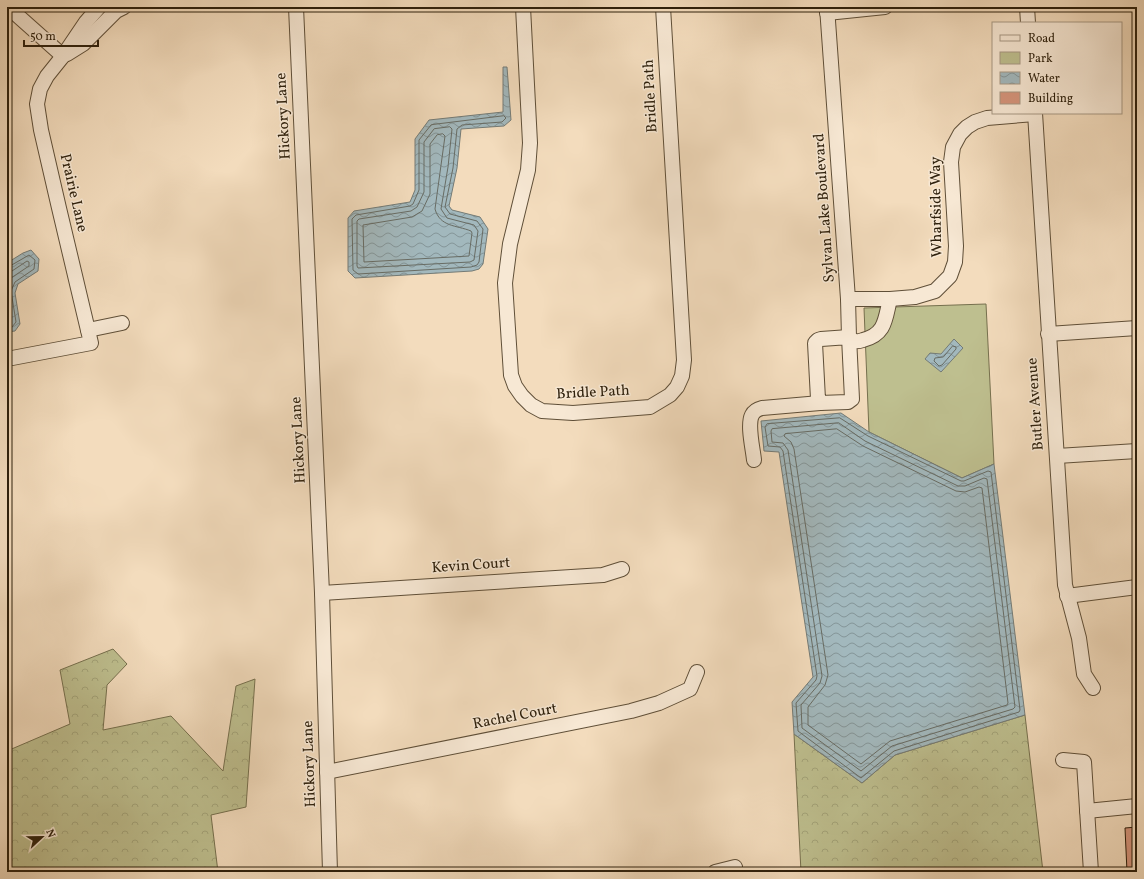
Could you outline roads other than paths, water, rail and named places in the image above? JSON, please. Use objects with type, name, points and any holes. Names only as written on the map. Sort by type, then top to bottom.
[{"type":"street","points":[[8,7],[63,56]]},
{"type":"street","name":"Prairie Lane","points":[[89,337],[41,130],[37,104],[40,89],[46,76],[63,56],[86,22],[99,7]]},
{"type":"street","name":"Prairie Lane","points":[[63,56],[83,44],[116,11],[124,7]]},
{"type":"street","name":"Hickory Lane","points":[[296,7],[322,593],[330,872]]},
{"type":"street","name":"Bridle Path","points":[[523,7],[530,143],[528,170],[510,244],[505,282],[511,375],[515,386],[530,405],[542,411],[573,413],[650,406],[670,396],[677,387],[682,376],[684,360],[663,7]]},
{"type":"street","points":[[827,10],[884,7]]},
{"type":"street","points":[[1027,7],[1028,22]]},
{"type":"street","name":"Sylvan Lake Boulevard","points":[[820,403],[848,402],[852,399],[848,299],[827,10]]},
{"type":"street","name":"Wharfside Way","points":[[848,299],[890,299],[915,297],[935,291],[950,276],[955,262],[956,246],[950,162],[953,147],[960,134],[975,122],[987,118],[1025,114]]},
{"type":"street","name":"Butler Avenue","points":[[1035,114],[1065,585],[1079,638],[1084,674],[1093,688]]},
{"type":"street","points":[[754,460],[751,425],[752,415],[762,408],[820,403],[818,399],[815,344],[821,339],[849,337],[858,342],[875,336],[884,325],[890,299]]},
{"type":"street","points":[[7,359],[89,337],[122,323]]},
{"type":"street","points":[[1048,334],[1137,328]]},
{"type":"street","points":[[1057,456],[1137,451]]},
{"type":"street","name":"Kevin Court","points":[[322,593],[603,575],[622,569]]},
{"type":"street","points":[[1067,596],[1137,587]]},
{"type":"street","name":"Rachel Court","points":[[327,772],[631,711],[659,704],[690,689],[697,672]]},
{"type":"street","points":[[1063,760],[1084,762],[1091,872]]},
{"type":"street","points":[[1087,811],[1137,806]]},
{"type":"street","points":[[715,872],[735,867]]},
{"type":"water","points":[[503,67],[507,67],[511,120],[504,126],[461,129],[457,168],[449,206],[452,210],[480,217],[488,229],[483,264],[479,269],[472,271],[355,278],[348,271],[348,218],[354,211],[410,202],[415,190],[415,139],[429,120],[503,112]]},
{"type":"water","points":[[31,250],[39,259],[38,271],[18,284],[15,293],[20,324],[15,331],[7,332],[7,263]]},
{"type":"water","points":[[954,339],[963,348],[941,372],[925,359],[930,353],[941,354]]},
{"type":"water","points":[[841,413],[869,432],[962,478],[994,464],[1025,715],[895,755],[862,783],[794,734],[792,702],[813,677],[779,452],[764,451],[761,421]]}]
